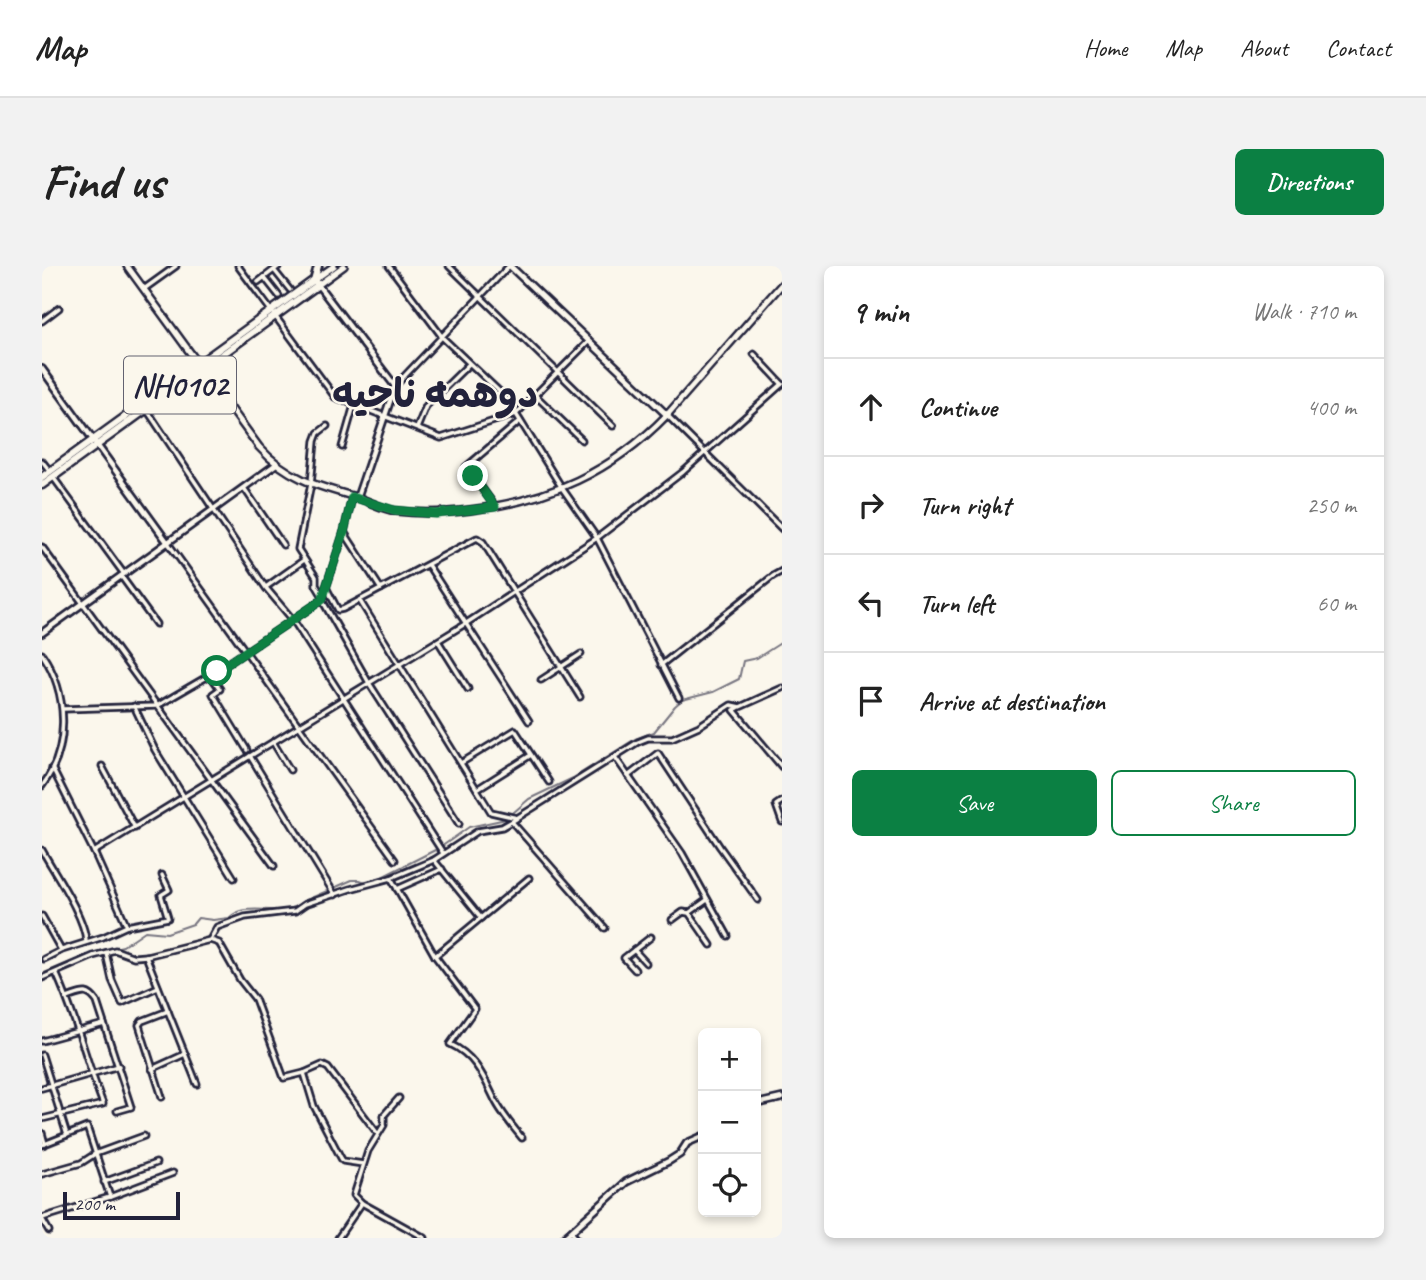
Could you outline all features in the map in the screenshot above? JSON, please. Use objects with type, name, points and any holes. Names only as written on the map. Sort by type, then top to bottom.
[{"type":"highway","points":[[316,282],[318,266]]},
{"type":"highway","name":"NH0102","points":[[201,367],[316,282]]},
{"type":"highway","points":[[95,442],[201,367]]},
{"type":"highway","name":"NH0102","points":[[42,485],[51,474],[95,442]]},
{"type":"highway","points":[[42,477],[51,474]]},
{"type":"main road","points":[[127,266],[275,465],[311,484],[394,510],[425,513],[518,503],[562,488],[621,456],[647,436],[667,415],[782,284]]},
{"type":"main road","points":[[316,282],[334,266]]},
{"type":"main road","points":[[316,282],[344,266]]},
{"type":"main road","points":[[510,266],[667,415]]},
{"type":"street","points":[[144,289],[176,266]]},
{"type":"street","points":[[238,266],[335,397],[441,438],[516,414],[589,341]]},
{"type":"street","points":[[258,282],[279,266]]},
{"type":"street","points":[[389,266],[443,338],[502,394],[521,420],[562,488],[597,538],[679,698]]},
{"type":"street","points":[[449,266],[613,426]]},
{"type":"street","points":[[63,709],[157,706],[245,653],[323,599],[354,497],[387,415],[395,386],[510,266]]},
{"type":"street","points":[[274,270],[290,290]]},
{"type":"street","points":[[264,277],[279,296]]},
{"type":"street","points":[[316,282],[395,386]]},
{"type":"street","points":[[42,321],[60,308]]},
{"type":"street","points":[[94,852],[465,624],[641,506],[782,384],[754,354]]},
{"type":"street","points":[[417,428],[426,406],[469,364]]},
{"type":"street","points":[[42,369],[395,860]]},
{"type":"street","points":[[536,396],[582,440]]},
{"type":"street","points":[[342,447],[354,404]]},
{"type":"street","points":[[145,406],[266,588],[293,620],[443,853]]},
{"type":"street","points":[[667,415],[782,529]]},
{"type":"street","points":[[466,467],[521,420]]},
{"type":"street","points":[[327,426],[318,433],[316,441],[311,484],[298,546],[316,577],[316,585],[323,599],[369,683],[459,824]]},
{"type":"street","points":[[42,461],[156,624]]},
{"type":"street","points":[[42,633],[275,465]]},
{"type":"street","points":[[473,476],[495,507]]},
{"type":"street","points":[[244,488],[283,545]]},
{"type":"street","points":[[344,532],[381,589]]},
{"type":"street","points":[[326,587],[338,610],[360,601],[477,538],[514,591],[580,697]]},
{"type":"street","points":[[42,547],[274,866]]},
{"type":"street","points":[[266,588],[304,560]]},
{"type":"street","points":[[427,564],[529,721]]},
{"type":"street","points":[[661,665],[782,571]]},
{"type":"street","points":[[360,601],[491,813],[514,819],[605,928]]},
{"type":"street","points":[[438,641],[468,689]]},
{"type":"street","points":[[42,654],[50,665],[59,688],[63,709],[58,750],[42,786]]},
{"type":"street","points":[[541,680],[581,654]]},
{"type":"street","points":[[210,675],[220,689],[213,694],[247,750]]},
{"type":"street","points":[[782,688],[734,710],[782,767]]},
{"type":"street","points":[[210,940],[217,927],[245,917],[295,911],[333,892],[391,878],[434,860],[478,831],[502,827],[648,738],[672,738],[699,726],[731,705],[740,707]]},
{"type":"street","points":[[134,706],[184,798],[234,878]]},
{"type":"street","points":[[461,763],[515,730],[549,782]]},
{"type":"street","points":[[273,742],[290,770]]},
{"type":"street","points":[[628,776],[659,753],[758,900]]},
{"type":"street","points":[[477,789],[531,755]]},
{"type":"street","points":[[250,756],[333,892]]},
{"type":"street","points":[[615,757],[681,853],[728,936]]},
{"type":"street","points":[[102,766],[135,828]]},
{"type":"street","points":[[52,768],[127,926]]},
{"type":"street","points":[[782,800],[776,806],[782,822]]},
{"type":"street","points":[[42,850],[71,901],[86,933],[86,941]]},
{"type":"street","points":[[434,860],[481,919]]},
{"type":"street","points":[[397,889],[442,869]]},
{"type":"street","points":[[44,959],[127,926],[168,918],[161,895],[169,890],[162,874]]},
{"type":"street","points":[[391,878],[435,956],[475,1009],[450,1044],[475,1062],[505,1117],[522,1138]]},
{"type":"street","points":[[435,956],[529,878]]},
{"type":"street","points":[[689,914],[707,900]]},
{"type":"street","points":[[672,920],[683,912],[689,914],[711,945]]},
{"type":"street","points":[[42,916],[61,950]]},
{"type":"street","points":[[635,970],[624,959],[651,937]]},
{"type":"street","points":[[42,978],[93,956],[115,950],[134,957],[210,940],[219,943],[240,980],[255,999],[284,1078],[322,1065],[328,1068],[378,1135]]},
{"type":"street","points":[[634,950],[646,963]]},
{"type":"street","points":[[106,953],[112,980],[122,1003],[158,987]]},
{"type":"street","points":[[146,956],[197,1084]]},
{"type":"street","points":[[42,1119],[103,1104],[80,1031],[56,973]]},
{"type":"street","points":[[67,998],[85,992],[91,994],[97,1002],[131,1107],[117,1111]]},
{"type":"street","points":[[162,1097],[139,1025],[142,1021],[168,1011]]},
{"type":"street","points":[[42,1041],[104,1024]]},
{"type":"street","points":[[152,1069],[185,1054]]},
{"type":"street","points":[[42,1055],[67,1135]]},
{"type":"street","points":[[42,1088],[118,1066]]},
{"type":"street","points":[[304,1073],[314,1106],[341,1158],[343,1161],[363,1164]]},
{"type":"street","points":[[398,1098],[384,1115],[384,1125],[368,1151],[354,1195],[362,1203],[425,1238]]},
{"type":"street","points":[[761,1103],[782,1098]]},
{"type":"street","points":[[42,1133],[44,1144],[87,1127],[110,1197]]},
{"type":"street","points":[[42,1174],[81,1163],[96,1154],[144,1136]]},
{"type":"street","points":[[564,1238],[626,1182],[669,1161],[680,1154],[687,1143],[698,1138]]},
{"type":"street","points":[[104,1182],[156,1163]]},
{"type":"street","points":[[49,1231],[42,1219],[173,1173]]},
{"type":"street","points":[[338,1238],[362,1203]]},
{"type":"street","points":[[570,1232],[576,1238]]},
{"type":"waterway","points":[[376,880],[441,847],[469,827],[506,819],[529,799],[573,778],[635,739],[654,732],[682,700],[713,692],[739,679],[743,661],[757,658],[782,642]]},
{"type":"waterway","points":[[72,963],[93,953],[123,946],[145,931],[167,933],[193,924],[198,918],[213,920],[229,918],[245,910],[294,907],[352,880],[368,883]]},
{"type":"waterway","points":[[42,975],[51,972]]},
{"type":"district","name":"دوهمه ناحیه","points":[[435,394]]},
{"type":"route","points":[[217,671],[322,600],[344,532],[352,497],[394,510],[436,514],[495,507],[473,476]]}]
